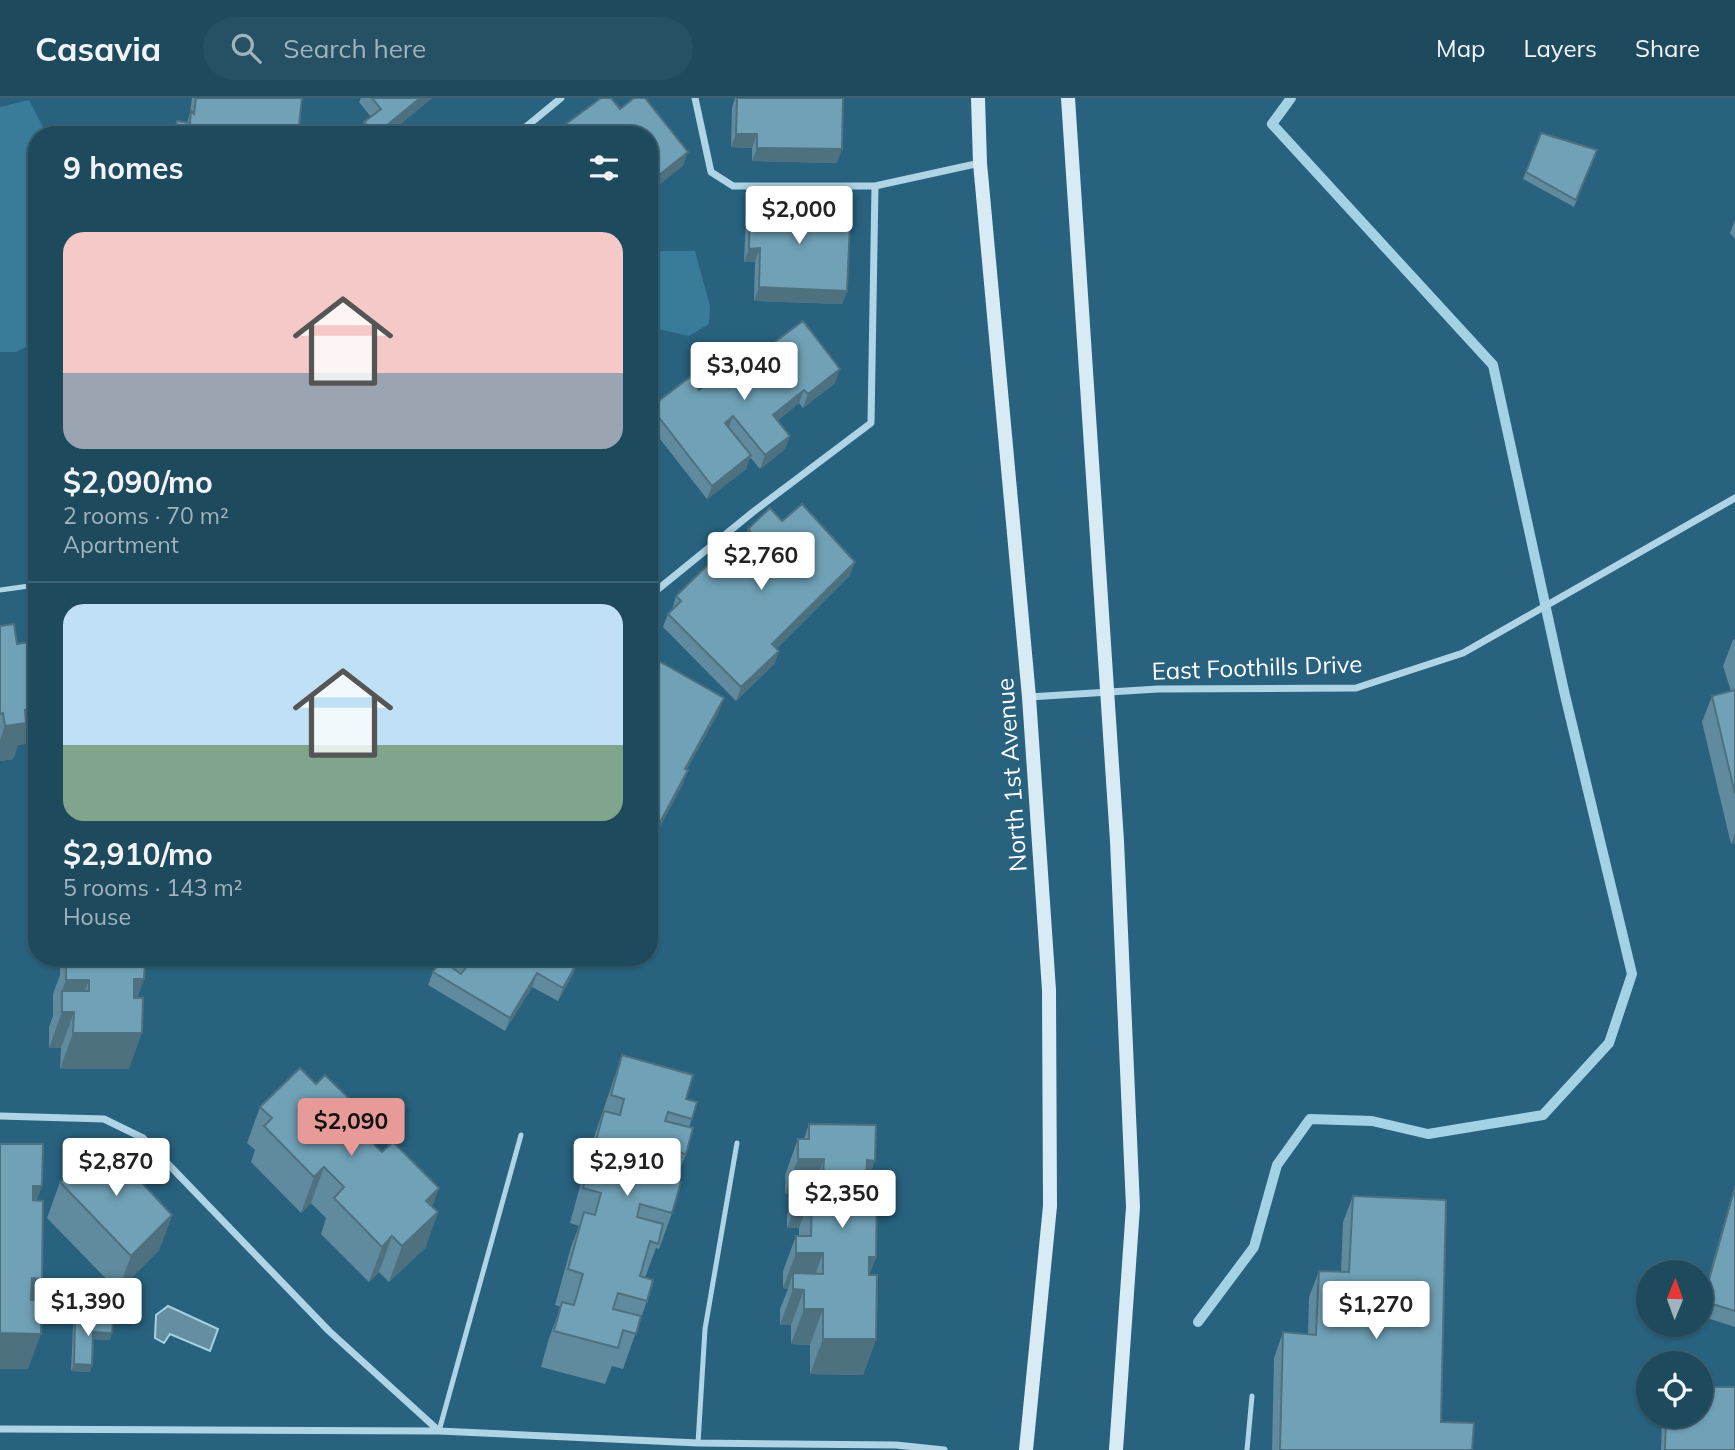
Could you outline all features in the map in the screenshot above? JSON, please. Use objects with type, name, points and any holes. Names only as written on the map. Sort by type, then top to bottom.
[{"type":"main road","name":"North 1st Avenue","points":[[978,98],[980,163],[1029,697],[1049,990],[1049,1206],[1026,1450]]},
{"type":"main road","points":[[1068,98],[1108,692],[1133,1207],[1116,1450]]},
{"type":"street","points":[[527,126],[561,98]]},
{"type":"street","points":[[695,98],[711,172],[733,186],[875,186],[980,163]]},
{"type":"street","points":[[658,589],[753,512],[871,424],[875,186]]},
{"type":"street","name":"East Foothills Drive","points":[[1029,697],[1158,689],[1356,688],[1463,653],[1735,498]]},
{"type":"street","points":[[0,1116],[104,1119],[143,1138],[329,1331],[439,1431]]},
{"type":"street","points":[[0,1429],[439,1431],[698,1443],[896,1445],[944,1450]]},
{"type":"lane","points":[[0,590],[28,586]]},
{"type":"lane","points":[[439,1431],[521,1135]]},
{"type":"lane","points":[[698,1443],[705,1329],[737,1143]]},
{"type":"lane","points":[[1247,1450],[1252,1396]]},
{"type":"shaded area","points":[[29,100],[42,126],[28,126],[28,346],[16,352],[0,352],[0,107]]},
{"type":"shaded area","points":[[658,251],[695,251],[710,306],[709,324],[689,336],[658,329]]},
{"type":"shaded area","points":[[168,1306],[218,1329],[210,1351],[170,1334],[164,1343],[155,1338],[156,1315]]},
{"type":"building","points":[[196,98],[302,98],[299,126],[176,126],[177,121],[190,123],[191,111],[194,114]]},
{"type":"building","points":[[372,98],[420,98],[386,126],[367,126],[364,122],[381,109]]},
{"type":"building","points":[[601,98],[611,98],[620,109],[634,98],[645,98],[688,152],[658,176],[658,126],[563,126]]},
{"type":"building","points":[[737,98],[843,98],[842,149],[757,148],[757,134],[736,134]]},
{"type":"building","points":[[1541,133],[1597,150],[1576,200],[1526,172]]},
{"type":"building","points":[[750,199],[818,200],[817,220],[850,222],[847,291],[759,287],[760,248],[749,249]]},
{"type":"building","points":[[803,321],[840,369],[808,394],[804,390],[773,415],[790,436],[765,455],[733,416],[725,423],[751,455],[712,486],[658,416],[658,402],[690,377],[699,390],[732,364],[737,370]]},
{"type":"building","points":[[802,504],[855,562],[772,644],[779,651],[741,687],[668,614],[681,601],[676,596],[717,556],[731,571],[761,543],[748,529],[770,508],[782,521]]},
{"type":"building","points":[[14,624],[17,644],[28,642],[26,723],[5,726],[3,713],[0,714],[0,626]]},
{"type":"building","points":[[658,661],[724,698],[685,769],[688,770],[658,826]]},
{"type":"building","points":[[1735,690],[1735,794],[1712,696]]},
{"type":"building","points":[[66,966],[145,966],[144,979],[134,979],[134,998],[143,998],[142,1033],[73,1033],[74,1012],[62,1012],[62,991],[89,991],[89,980],[66,980]]},
{"type":"building","points":[[437,966],[450,966],[461,974],[467,966],[575,966],[563,988],[537,973],[510,1018],[433,972]]},
{"type":"building","points":[[622,1055],[693,1075],[686,1099],[697,1102],[692,1119],[668,1112],[665,1121],[693,1128],[686,1154],[678,1152],[670,1179],[681,1182],[672,1213],[640,1204],[637,1217],[663,1224],[658,1244],[650,1241],[640,1276],[653,1280],[647,1301],[618,1293],[613,1309],[641,1316],[636,1334],[623,1330],[618,1348],[554,1331],[562,1302],[574,1305],[583,1274],[568,1269],[584,1212],[595,1215],[601,1193],[583,1188],[604,1111],[620,1115],[624,1099],[611,1095]]},
{"type":"building","points":[[300,1068],[316,1084],[325,1075],[370,1119],[359,1130],[382,1152],[393,1142],[439,1188],[426,1201],[438,1212],[402,1246],[392,1236],[382,1247],[334,1198],[344,1187],[324,1167],[314,1177],[264,1126],[272,1118],[260,1107]]},
{"type":"building","points":[[809,1124],[876,1125],[875,1161],[867,1160],[866,1180],[877,1180],[876,1257],[869,1257],[869,1275],[877,1275],[876,1339],[823,1339],[823,1309],[804,1309],[804,1290],[793,1289],[793,1273],[823,1274],[823,1253],[796,1253],[796,1236],[811,1236],[812,1192],[800,1192],[800,1179],[823,1180],[824,1159],[798,1159],[798,1139],[809,1139]]},
{"type":"building","points":[[102,1140],[172,1215],[131,1256],[60,1182]]},
{"type":"building","points":[[0,1144],[43,1144],[42,1186],[33,1186],[33,1200],[43,1201],[42,1279],[32,1278],[31,1300],[41,1300],[41,1334],[0,1333]]},
{"type":"building","points":[[1735,1187],[1735,1311],[1713,1304],[1713,1265]]},
{"type":"building","points":[[1353,1196],[1446,1200],[1441,1422],[1474,1423],[1472,1450],[1280,1450],[1283,1332],[1316,1335],[1319,1271],[1349,1272]]},
{"type":"building","points":[[75,1319],[113,1320],[112,1333],[93,1332],[92,1365],[74,1364]]},
{"type":"building","points":[[1713,1387],[1735,1387],[1735,1450],[1665,1450],[1666,1428],[1713,1428]]},
{"type":"waterway","points":[[1198,1322],[1254,1247],[1277,1165],[1310,1119],[1372,1121],[1428,1134],[1543,1115],[1609,1043],[1632,974],[1564,691],[1493,365],[1272,124],[1291,98]]}]
